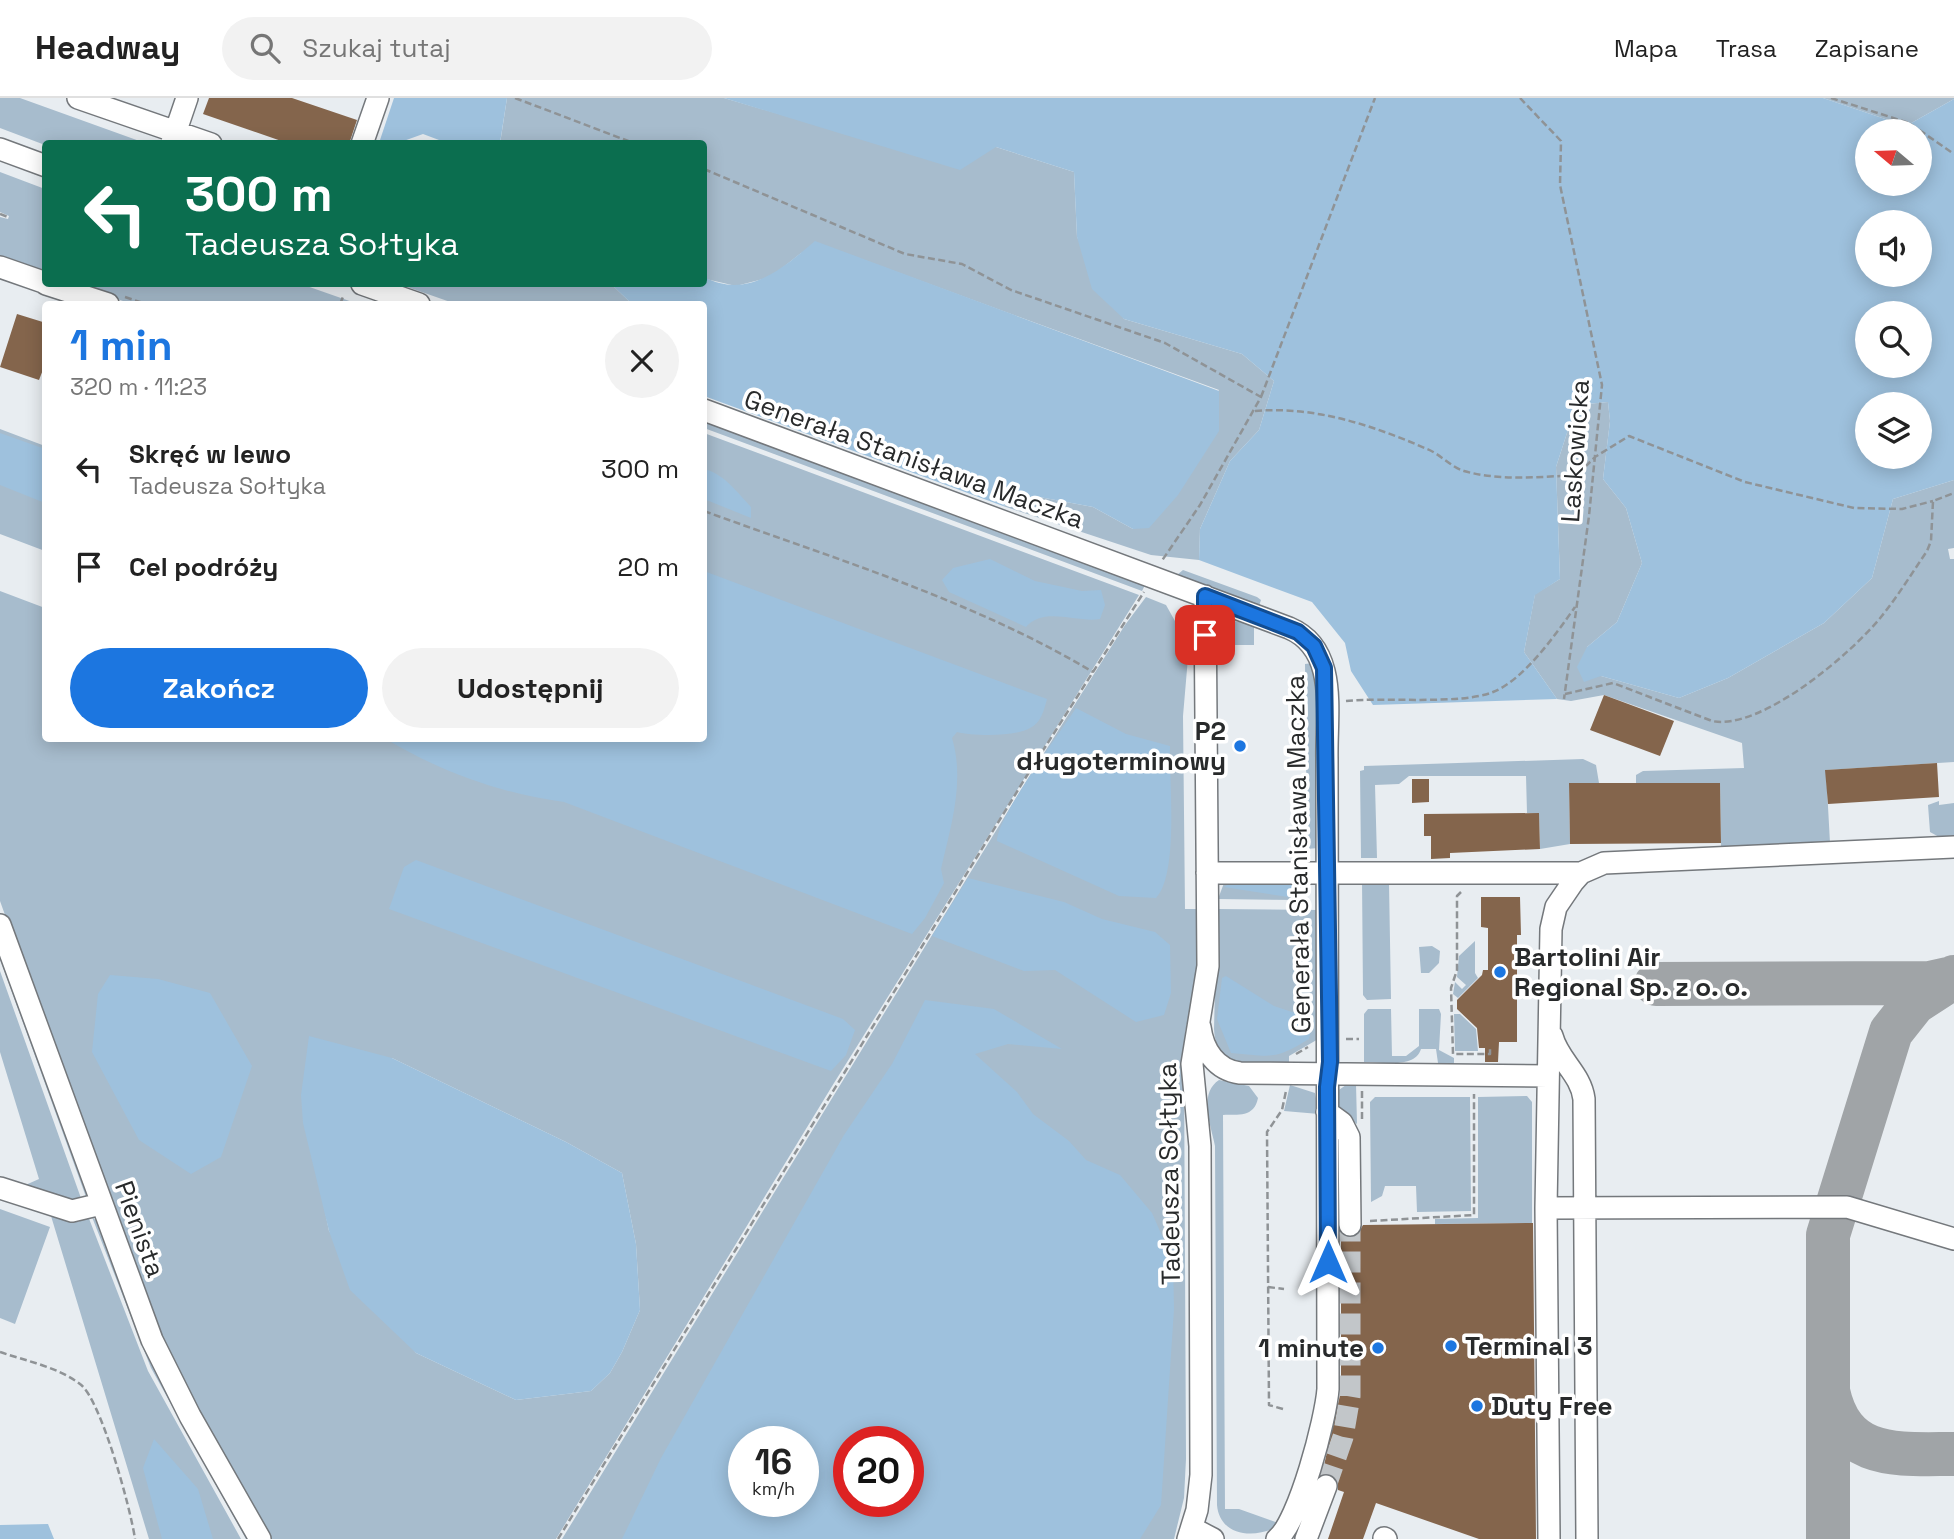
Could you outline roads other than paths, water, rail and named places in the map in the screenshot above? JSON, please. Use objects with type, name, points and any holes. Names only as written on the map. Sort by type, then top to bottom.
[{"type":"street","points":[[78,98],[174,137],[187,98]]},
{"type":"street","points":[[363,140],[378,98]]},
{"type":"street","points":[[0,149],[42,165]]},
{"type":"street","points":[[0,267],[42,282]]},
{"type":"street","points":[[58,287],[99,301]]},
{"type":"street","points":[[371,287],[410,301]]},
{"type":"street","name":"Generała Stanisława Maczka","points":[[707,411],[1298,632],[1320,655],[1326,685],[1330,1062],[1327,1072],[1327,1403],[1321,1431],[1290,1521],[1277,1539]]},
{"type":"street","name":"Tadeusza Sołtyka","points":[[1193,1535],[1201,1475],[1197,1111],[1192,1064],[1209,966],[1205,596]]},
{"type":"street","points":[[1207,873],[1581,873],[1604,863],[1954,847]]},
{"type":"street","points":[[1549,1539],[1546,1208],[1552,917],[1561,898],[1581,873]]},
{"type":"street","name":"Pienista","points":[[0,925],[101,1204],[164,1367],[260,1539]]},
{"type":"street","points":[[1200,1027],[1209,1054],[1227,1070],[1240,1073],[1548,1076]]},
{"type":"street","points":[[1551,1031],[1558,1053],[1583,1091],[1587,1539]]},
{"type":"street","points":[[1197,1111],[1204,1087],[1215,1075],[1227,1070]]},
{"type":"street","points":[[1327,1112],[1342,1123],[1349,1137],[1357,1223]]},
{"type":"street","points":[[0,1188],[72,1211],[101,1204]]},
{"type":"street","points":[[1546,1208],[1847,1207],[1954,1239]]},
{"type":"street","points":[[1306,1539],[1326,1486]]},
{"type":"street","points":[[1193,1535],[1213,1539]]},
{"type":"tunnel","points":[[1326,1486],[1343,1437],[1350,1396],[1350,1225]]},
{"type":"place","name":"P2 długoterminowy","points":[[1240,746]]},
{"type":"place","name":"Bartolini Air Regional Sp. z o. o.","points":[[1500,972]]},
{"type":"place","name":"Terminal 3","points":[[1451,1346]]},
{"type":"place","name":"1 minute","points":[[1378,1348]]},
{"type":"place","name":"Duty Free","points":[[1477,1406]]}]
